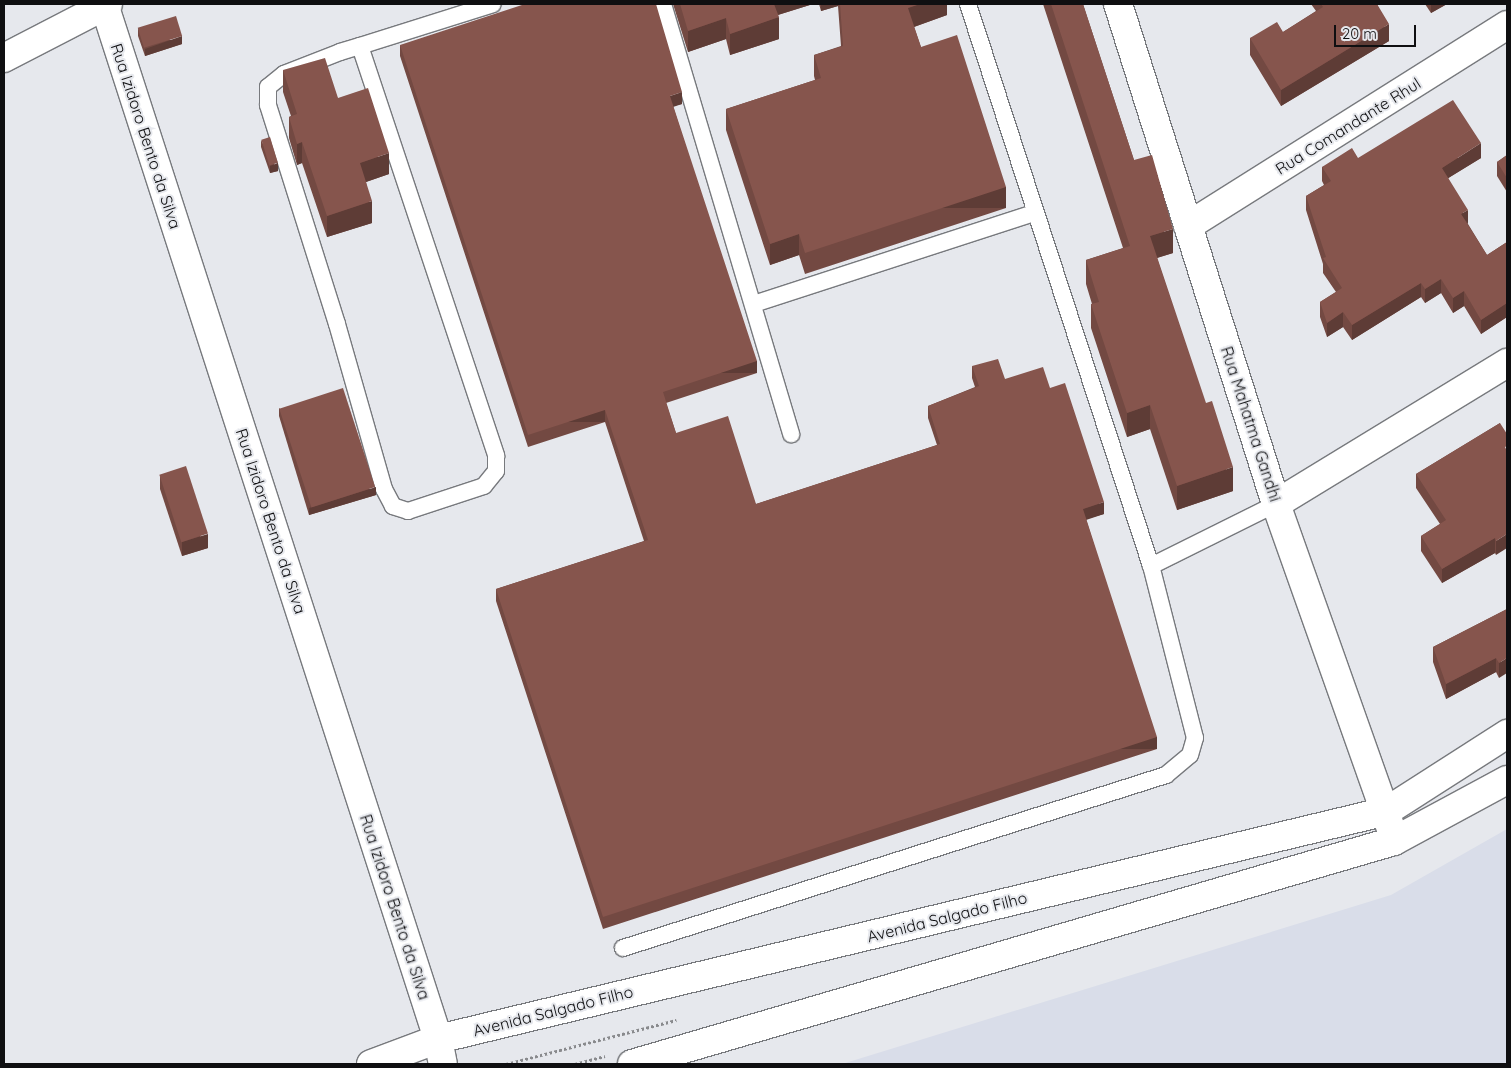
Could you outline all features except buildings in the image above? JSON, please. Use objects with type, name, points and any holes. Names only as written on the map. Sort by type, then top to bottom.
[{"type":"street","points":[[4,58],[105,4]]},
{"type":"street","name":"Rua Izidoro Bento da Silva","points":[[105,4],[440,1052]]},
{"type":"street","name":"Rua Mahatma Gandhi","points":[[1118,4],[1276,504],[1387,811],[1394,841]]},
{"type":"street","name":"Rua Comandante Rhul","points":[[1188,226],[1507,25]]},
{"type":"street","points":[[1276,504],[1507,363]]},
{"type":"street","name":"Avenida Salgado Filho","points":[[371,1064],[440,1052],[1387,811],[1507,734]]},
{"type":"street","points":[[632,1064],[1394,841],[1507,780]]},
{"type":"lane","points":[[360,46],[496,456],[496,471],[484,486],[408,511],[393,506],[384,489],[337,324],[268,106],[268,86],[284,74],[360,46],[493,4]]},
{"type":"lane","points":[[663,4],[754,304],[791,434]]},
{"type":"lane","points":[[623,948],[1166,775],[1190,755],[1195,738],[1151,566],[1034,213],[968,4]]},
{"type":"lane","points":[[754,304],[1034,213]]},
{"type":"lane","points":[[1151,566],[1276,504]]},
{"type":"shaded area","points":[[1507,829],[1507,1064],[842,1064],[1391,895]]}]
